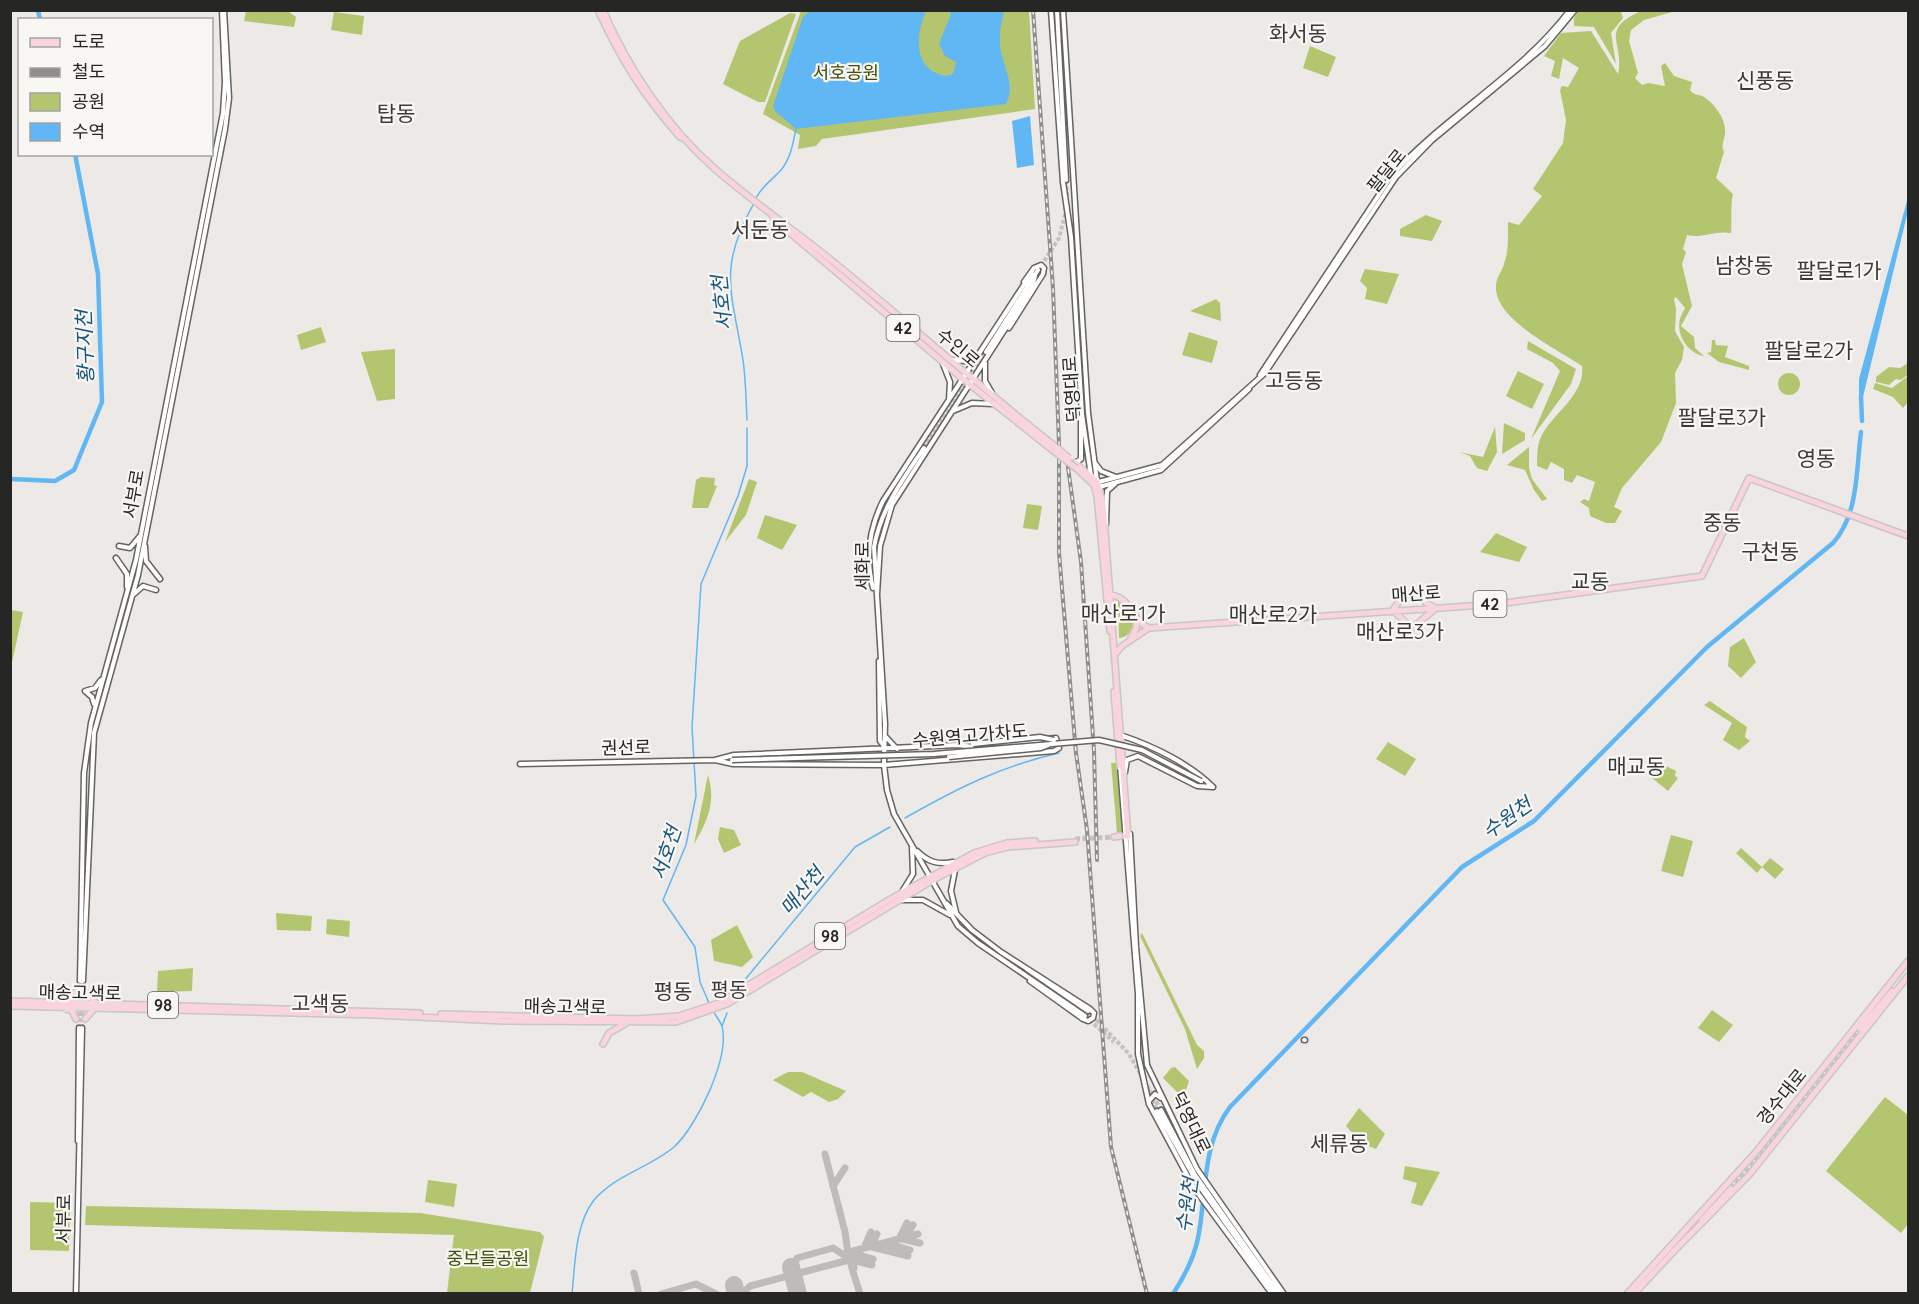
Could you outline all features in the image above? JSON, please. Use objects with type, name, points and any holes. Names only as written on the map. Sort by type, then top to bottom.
[{"type":"main road","name":"서부로","points":[[223,10],[229,91],[225,129],[144,543],[99,709],[90,780],[82,981],[84,773],[94,708],[129,597],[223,113],[225,83],[223,10]]},
{"type":"main road","name":"수인로","points":[[598,10],[620,58],[666,121],[739,189],[772,215],[777,222],[971,383],[1076,465],[1095,483]]},
{"type":"main road","name":"수인로","points":[[603,10],[634,73],[685,139]]},
{"type":"main road","name":"덕영대로","points":[[1051,10],[1071,237],[1082,414],[1102,522],[1145,1049],[1152,1080],[1209,1194],[1278,1293]]},
{"type":"main road","name":"덕영대로","points":[[1057,10],[1065,181]]},
{"type":"main road","name":"덕영대로","points":[[1063,10],[1088,413],[1095,483],[1105,524],[1109,595]]},
{"type":"main road","name":"팔달로","points":[[1095,483],[1162,465],[1257,381],[1265,373],[1396,177],[1431,141],[1545,46],[1573,10]]},
{"type":"main road","points":[[1065,181],[1070,185],[1074,181]]},
{"type":"main road","points":[[952,411],[972,402],[994,401],[986,381],[985,362],[1043,274],[1043,266],[1036,266],[1023,283],[978,356],[975,367],[981,369]]},
{"type":"main road","points":[[986,352],[1036,272]]},
{"type":"main road","points":[[876,600],[870,575],[868,548],[875,519],[883,501],[1025,283],[1036,272]]},
{"type":"main road","points":[[876,600],[880,546],[892,505],[1032,287],[1036,272]]},
{"type":"main road","points":[[946,407],[950,382],[942,359],[958,361],[978,356]]},
{"type":"main road","name":"팔달로","points":[[1095,483],[1115,483],[1165,467],[1250,386]]},
{"type":"main road","points":[[1076,465],[1081,459],[1082,414]]},
{"type":"main road","name":"세화로","points":[[880,741],[874,547],[877,528],[887,503],[924,448]]},
{"type":"main road","points":[[1094,462],[1101,471],[1119,478]]},
{"type":"main road","name":"42","points":[[1740,497],[1749,478],[1908,534]]},
{"type":"main road","points":[[1105,524],[1107,491],[1115,483]]},
{"type":"main road","points":[[1740,497],[1748,487],[1764,484]]},
{"type":"main road","name":"매산로","points":[[1149,628],[1498,604],[1702,576],[1740,497]]},
{"type":"main road","points":[[120,546],[130,548],[141,536]]},
{"type":"main road","points":[[144,543],[146,561],[160,579]]},
{"type":"main road","points":[[116,558],[127,574],[129,597]]},
{"type":"main road","points":[[129,597],[143,586],[156,590]]},
{"type":"main road","points":[[1404,594],[1393,610],[1407,623],[1410,630],[1437,607],[1426,603],[1422,592]]},
{"type":"main road","points":[[1109,595],[1126,602],[1142,624],[1149,628]]},
{"type":"main road","points":[[1115,658],[1117,650],[1128,641],[1136,629],[1136,615]]},
{"type":"main road","name":"42","points":[[1113,644],[1128,641],[1149,628]]},
{"type":"main road","name":"덕영대로","points":[[1113,644],[1122,736],[1123,837],[1128,846]]},
{"type":"main road","name":"세화로","points":[[879,660],[882,664],[886,737],[884,765],[892,807],[952,917],[978,943],[1085,1016]]},
{"type":"main road","points":[[94,708],[92,697],[85,691],[97,686],[104,674]]},
{"type":"main road","points":[[1122,736],[1141,742],[1202,776],[1213,787]]},
{"type":"main road","points":[[886,737],[897,749]]},
{"type":"main road","points":[[715,760],[734,755],[872,751],[884,748],[973,744],[1040,737],[1057,741]]},
{"type":"main road","points":[[715,760],[733,764],[884,765],[916,760],[1054,751],[1059,748],[1056,738],[974,747],[957,745]]},
{"type":"main road","name":"수원역고가차도","points":[[732,760],[934,754],[1057,741],[1099,740],[1129,745],[1213,787]]},
{"type":"main road","points":[[872,751],[880,741],[884,748]]},
{"type":"main road","points":[[916,760],[1041,748],[1057,741]]},
{"type":"main road","points":[[1140,757],[1137,752],[1141,742]]},
{"type":"main road","points":[[1125,772],[1129,758],[1140,757],[1197,786],[1213,787]]},
{"type":"main road","name":"권선로","points":[[520,764],[732,760]]},
{"type":"main road","name":"덕영대로","points":[[1122,764],[1125,772],[1128,846]]},
{"type":"main road","name":"매송고색로","points":[[10,1001],[96,1006],[666,1023],[720,1005],[901,900],[932,879],[962,859],[1007,843],[1075,840],[1008,847],[985,853],[958,866],[932,879],[893,898],[720,1005]]},
{"type":"main road","points":[[912,846],[925,859],[936,863],[962,859]]},
{"type":"main road","points":[[893,898],[906,887],[913,874],[912,846]]},
{"type":"main road","points":[[956,913],[951,884],[958,866]]},
{"type":"main road","name":"덕영대로","points":[[1130,866],[1138,993],[1138,1054],[1143,1082],[1149,1104],[1196,1181],[1209,1194]]},
{"type":"main road","points":[[901,900],[923,900],[952,917]]},
{"type":"main road","name":"세화로","points":[[944,901],[972,930],[1088,1011]]},
{"type":"main road","points":[[1001,952],[1090,1009],[1094,1013],[1093,1018],[1088,1021],[1083,1018],[1033,984],[1024,974]]},
{"type":"main road","name":"경수대로","points":[[1627,1293],[1671,1245],[1731,1187],[1908,961]]},
{"type":"main road","points":[[1908,966],[1859,1029],[1908,971]]},
{"type":"main road","name":"경수대로","points":[[1634,1293],[1674,1252],[1731,1187],[1908,976]]},
{"type":"main road","points":[[76,990],[71,998],[62,1004],[72,1011],[76,1019]]},
{"type":"main road","points":[[85,1019],[96,1006],[86,993]]},
{"type":"main road","name":"매송고색로","points":[[10,1006],[62,1004]]},
{"type":"main road","name":"매송고색로","points":[[96,1006],[635,1019],[664,1018],[701,1012]]},
{"type":"main road","points":[[603,1044],[609,1033],[628,1023]]},
{"type":"main road","name":"서부로","points":[[76,1293],[81,1028]]},
{"type":"main road","points":[[1143,1082],[1146,1087],[1150,1088],[1153,1087],[1152,1080]]},
{"type":"main road","points":[[1149,1104],[1149,1099],[1155,1094],[1164,1100]]},
{"type":"main road","points":[[1159,1111],[1207,1207],[1278,1293]]},
{"type":"main road","points":[[1196,1181],[1215,1197],[1278,1293]]},
{"type":"green space","points":[[1579,10],[1624,11],[1621,11],[1623,18],[1611,33],[1616,64],[1594,27],[1574,26],[1574,18]]},
{"type":"green space","points":[[246,11],[288,11],[296,17],[294,27],[244,21]]},
{"type":"green space","name":"서호공원","points":[[801,11],[1029,11],[1035,109],[822,139],[816,146],[798,149],[800,135],[763,114]]},
{"type":"green space","points":[[1641,11],[1676,11],[1644,20],[1631,30],[1629,41],[1638,73],[1635,78],[1642,85],[1648,83],[1665,86],[1661,66],[1665,63],[1674,76],[1692,82],[1690,90],[1710,102],[1723,120],[1724,152],[1716,178],[1733,194],[1731,233],[1687,235],[1683,249],[1686,252],[1682,264],[1692,306],[1681,326],[1694,337],[1695,348],[1704,356],[1688,347],[1681,336],[1679,323],[1685,308],[1676,297],[1674,299],[1675,331],[1684,347],[1682,360],[1675,373],[1676,403],[1661,442],[1622,488],[1614,507],[1622,511],[1615,523],[1606,523],[1590,516],[1589,508],[1580,502],[1584,499],[1589,501],[1595,482],[1577,475],[1572,483],[1564,480],[1564,469],[1551,462],[1547,470],[1537,466],[1537,451],[1543,433],[1578,387],[1582,377],[1582,366],[1516,322],[1498,299],[1496,286],[1507,254],[1508,222],[1519,225],[1542,196],[1533,189],[1563,143],[1566,120],[1560,90],[1562,86],[1568,87],[1579,68],[1563,58],[1559,79],[1551,76],[1555,61],[1544,56],[1561,33],[1591,31],[1618,74],[1617,31],[1620,24]]},
{"type":"green space","points":[[334,12],[364,16],[362,35],[331,30]]},
{"type":"green space","points":[[790,13],[796,14],[765,102],[758,102],[723,84],[740,41]]},
{"type":"green space","points":[[1310,46],[1336,57],[1328,77],[1303,68]]},
{"type":"green space","points":[[1426,215],[1442,221],[1432,241],[1400,236],[1400,229]]},
{"type":"green space","points":[[1365,269],[1399,274],[1387,304],[1365,299],[1367,288],[1360,281]]},
{"type":"green space","points":[[1216,299],[1220,303],[1221,321],[1190,311]]},
{"type":"green space","points":[[321,327],[326,342],[301,350],[297,335]]},
{"type":"green space","points":[[1189,332],[1218,341],[1212,363],[1182,355]]},
{"type":"green space","points":[[1712,340],[1715,340],[1716,345],[1728,346],[1725,357],[1749,366],[1749,370],[1719,362],[1707,353],[1711,352]]},
{"type":"green space","points":[[1528,341],[1576,369],[1571,384],[1531,439],[1560,371],[1553,363],[1527,349]]},
{"type":"green space","points":[[395,349],[395,399],[377,401],[361,352]]},
{"type":"green space","points":[[1908,363],[1908,375],[1900,380],[1896,379],[1889,385],[1876,382],[1876,377],[1889,367],[1900,368]]},
{"type":"green space","points":[[1518,371],[1544,384],[1532,409],[1506,396]]},
{"type":"green space","points":[[1789,373],[1797,376],[1800,384],[1797,392],[1789,395],[1781,392],[1778,384],[1781,376]]},
{"type":"green space","points":[[1908,376],[1908,402],[1903,408],[1893,397],[1873,389],[1875,383],[1892,388]]},
{"type":"green space","points":[[1504,423],[1525,433],[1525,440],[1502,454]]},
{"type":"green space","points":[[1495,427],[1497,452],[1487,471],[1477,468],[1470,456],[1459,452],[1483,457]]},
{"type":"green space","points":[[1529,447],[1529,468],[1532,479],[1547,499],[1542,501],[1525,470],[1507,465]]},
{"type":"green space","points":[[701,477],[715,478],[714,485],[717,486],[708,508],[692,508],[696,480]]},
{"type":"green space","points":[[749,479],[757,482],[746,515],[725,542]]},
{"type":"green space","points":[[1027,504],[1042,506],[1038,530],[1023,528]]},
{"type":"green space","points":[[765,515],[797,525],[782,550],[757,538]]},
{"type":"green space","points":[[1496,533],[1527,547],[1519,562],[1480,552]]},
{"type":"green space","points":[[1118,599],[1126,605],[1134,619],[1130,632],[1122,638],[1119,638]]},
{"type":"green space","points":[[10,610],[23,612],[11,667]]},
{"type":"green space","points":[[1744,638],[1756,662],[1741,678],[1728,666],[1730,647]]},
{"type":"green space","points":[[1710,701],[1747,727],[1745,737],[1750,741],[1739,750],[1723,740],[1732,723],[1704,705]]},
{"type":"green space","points":[[1388,742],[1416,759],[1405,776],[1376,759]]},
{"type":"green space","points":[[1111,763],[1116,763],[1123,832],[1117,833]]},
{"type":"green space","points":[[1662,764],[1676,771],[1675,776],[1678,778],[1668,791],[1652,778]]},
{"type":"green space","points":[[708,775],[711,802],[703,827],[694,844]]},
{"type":"green space","points":[[720,827],[734,830],[741,845],[724,853],[718,839]]},
{"type":"green space","points":[[1671,835],[1693,841],[1683,877],[1661,871]]},
{"type":"green space","points":[[1741,848],[1762,867],[1757,873],[1736,853]]},
{"type":"green space","points":[[1770,858],[1784,869],[1775,879],[1762,867]]},
{"type":"green space","points":[[276,913],[312,916],[311,931],[277,930]]},
{"type":"green space","points":[[327,919],[350,921],[349,937],[326,934]]},
{"type":"green space","points":[[737,925],[753,957],[742,967],[714,961],[711,940]]},
{"type":"green space","points":[[1142,933],[1197,1045],[1204,1051],[1204,1058],[1197,1069],[1185,1029],[1140,936]]},
{"type":"green space","points":[[193,968],[192,991],[157,992],[158,971]]},
{"type":"green space","points":[[1712,1010],[1733,1025],[1719,1042],[1698,1028]]},
{"type":"green space","points":[[1175,1067],[1189,1081],[1185,1093],[1181,1096],[1163,1078],[1171,1068]]},
{"type":"green space","points":[[788,1072],[802,1072],[846,1091],[838,1099],[829,1102],[811,1092],[803,1097],[773,1080]]},
{"type":"green space","points":[[1885,1097],[1908,1115],[1908,1224],[1901,1233],[1826,1171]]},
{"type":"green space","points":[[1359,1108],[1385,1134],[1376,1149],[1361,1143],[1346,1126]]},
{"type":"green space","points":[[1405,1166],[1440,1172],[1422,1206],[1411,1203],[1417,1183],[1403,1179]]},
{"type":"green space","points":[[428,1180],[457,1184],[454,1207],[425,1202]]},
{"type":"green space","points":[[30,1202],[70,1203],[69,1251],[30,1250]]},
{"type":"green space","name":"중보들공원","points":[[86,1206],[420,1213],[540,1232],[544,1237],[530,1293],[447,1293],[454,1235],[85,1225]]},
{"type":"water","name":"서호공원","points":[[811,10],[926,11],[919,41],[922,59],[935,73],[946,76],[953,74],[956,62],[945,56],[939,44],[951,14],[948,11],[1004,11],[1000,39],[1010,89],[1006,104],[796,129],[775,111],[773,106],[803,17]]},
{"type":"water","points":[[1030,116],[1034,165],[1017,168],[1012,121]]},
{"type":"water","points":[[1908,197],[1908,211],[1862,401],[1859,401],[1859,379]]},
{"type":"waterway","name":"황구지천","points":[[38,10],[40,18]]},
{"type":"waterway","name":"서호천","points":[[756,198],[778,174],[787,160],[796,129]]},
{"type":"waterway","name":"황구지천","points":[[10,479],[55,481],[74,470],[102,402],[98,274],[75,156]]},
{"type":"waterway","name":"서호천","points":[[747,420],[744,368],[730,281],[735,246],[754,203]]},
{"type":"waterway","name":"수원천","points":[[1861,396],[1862,421]]},
{"type":"waterway","name":"서호천","points":[[709,1003],[700,982],[695,947],[663,900],[686,845],[696,796],[692,727],[701,584],[738,496],[747,466],[747,428]]},
{"type":"waterway","name":"수원천","points":[[1173,1294],[1188,1267],[1196,1245],[1206,1170],[1214,1137],[1230,1107],[1462,867],[1534,821],[1707,647],[1833,543],[1848,519],[1852,505],[1861,432]]},
{"type":"waterway","name":"매산천","points":[[905,818],[979,780],[1038,758],[1059,753]]},
{"type":"waterway","name":"매산천","points":[[743,982],[855,847],[890,827]]},
{"type":"waterway","name":"서호천","points":[[572,1294],[579,1233],[594,1200],[612,1184],[674,1147],[692,1124],[710,1091],[723,1040],[722,1026],[713,1010]]},
{"type":"waterway","name":"매산천","points":[[722,1026],[727,1013]]},
{"type":"taxiway","points":[[742,1294],[750,1286],[849,1260],[845,1232],[825,1154]]},
{"type":"taxiway","points":[[833,1186],[845,1168]]},
{"type":"taxiway","points":[[899,1239],[907,1223]]},
{"type":"taxiway","points":[[906,1237],[913,1225]]},
{"type":"taxiway","points":[[864,1248],[871,1232]]},
{"type":"taxiway","points":[[872,1246],[877,1234]]},
{"type":"taxiway","points":[[850,1255],[853,1251],[918,1234]]},
{"type":"taxiway","points":[[902,1239],[920,1243]]},
{"type":"taxiway","points":[[886,1243],[910,1250]]},
{"type":"taxiway","points":[[872,1247],[908,1256]]},
{"type":"taxiway","points":[[792,1273],[797,1258],[833,1248],[852,1260],[854,1268]]},
{"type":"taxiway","points":[[852,1262],[859,1255],[873,1259]]},
{"type":"taxiway","points":[[853,1265],[856,1261],[872,1265]]},
{"type":"taxiway","points":[[851,1265],[860,1294]]},
{"type":"taxiway","points":[[634,1273],[639,1294]]},
{"type":"taxiway","points":[[661,1294],[696,1284],[716,1294]]},
{"type":"runway","points":[[791,1267],[798,1294]]},
{"type":"runway","points":[[734,1285],[736,1294]]},
{"type":"tunnel","points":[[1066,180],[1067,200]]},
{"type":"tunnel","points":[[1041,266],[1059,238],[1066,211]]},
{"type":"tunnel","points":[[924,448],[986,352]]},
{"type":"tunnel","points":[[1075,839],[1114,837]]},
{"type":"tunnel","points":[[79,1028],[80,981]]},
{"type":"tunnel","points":[[82,1028],[83,981]]},
{"type":"tunnel","points":[[1088,1011],[1129,1054],[1161,1110]]},
{"type":"tunnel","points":[[1085,1016],[1114,1042]]},
{"type":"tunnel","points":[[1731,1189],[1860,1029]]},
{"type":"tunnel","points":[[1148,1089],[1157,1111]]},
{"type":"railway","points":[[1033,10],[1053,288],[1059,444],[1059,553],[1076,753],[1087,830],[1111,1147],[1147,1294]]},
{"type":"railway","points":[[1067,460],[1081,562],[1094,751],[1097,860]]},
{"type":"district","name":"화서동","points":[[1298,34]]},
{"type":"district","name":"신풍동","points":[[1765,81]]},
{"type":"district","name":"탑동","points":[[396,114]]},
{"type":"district","name":"서둔동","points":[[760,230]]},
{"type":"district","name":"남창동","points":[[1744,266]]},
{"type":"district","name":"팔달로1가","points":[[1839,271]]},
{"type":"district","name":"팔달로2가","points":[[1809,351]]},
{"type":"district","name":"고등동","points":[[1294,381]]},
{"type":"district","name":"팔달로3가","points":[[1722,418]]},
{"type":"district","name":"영동","points":[[1816,459]]},
{"type":"district","name":"중동","points":[[1722,523]]},
{"type":"district","name":"구천동","points":[[1770,552]]},
{"type":"district","name":"교동","points":[[1590,582]]},
{"type":"district","name":"매산로1가","points":[[1123,614]]},
{"type":"district","name":"매산로2가","points":[[1273,615]]},
{"type":"district","name":"매산로3가","points":[[1400,632]]},
{"type":"district","name":"매교동","points":[[1636,767]]},
{"type":"district","name":"평동","points":[[729,990]]},
{"type":"district","name":"평동","points":[[673,992]]},
{"type":"district","name":"고색동","points":[[320,1004]]},
{"type":"district","name":"세류동","points":[[1339,1144]]}]
